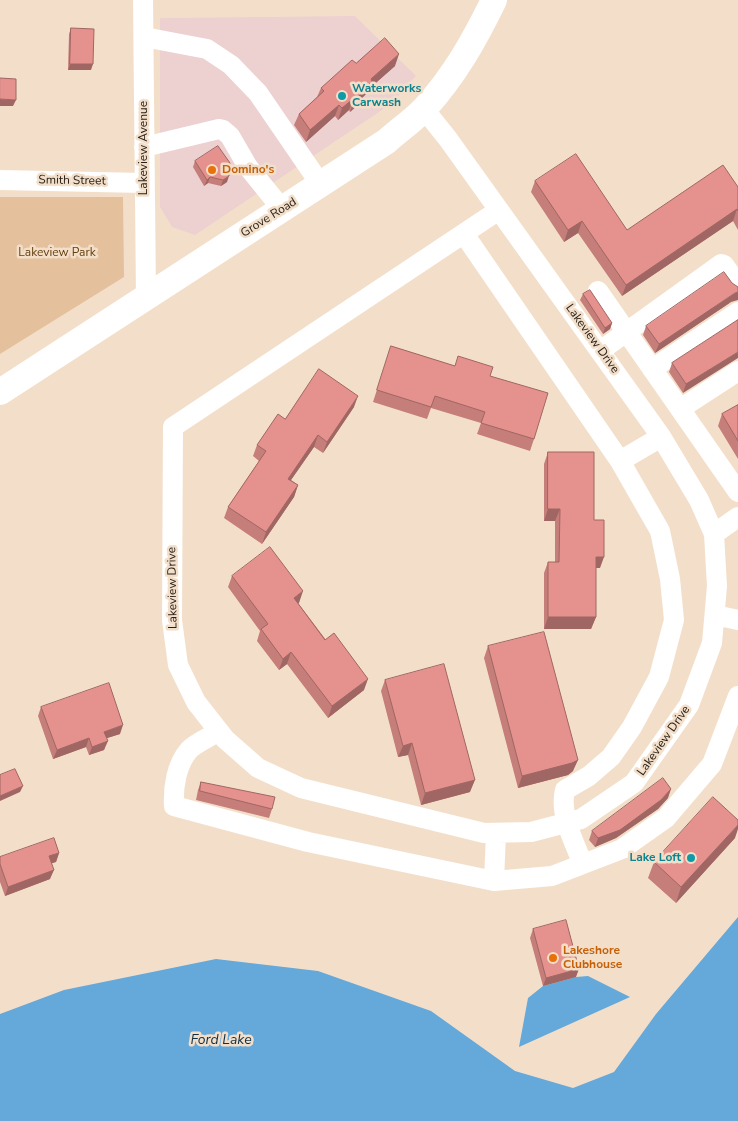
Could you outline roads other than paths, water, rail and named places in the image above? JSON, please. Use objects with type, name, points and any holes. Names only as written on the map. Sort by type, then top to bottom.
[{"type":"main road","name":"Grove Road","points":[[0,392],[387,141],[424,109],[456,70],[475,39],[494,0]]},
{"type":"street","name":"Lakeview Avenue","points":[[143,0],[146,296]]},
{"type":"street","points":[[144,37],[207,49],[232,65],[258,93],[321,184]]},
{"type":"street","points":[[424,109],[499,210]]},
{"type":"street","points":[[144,147],[211,131],[223,130],[230,136],[258,181],[282,209]]},
{"type":"street","name":"Smith Street","points":[[0,180],[144,183]]},
{"type":"street","name":"Lakeview Drive","points":[[499,210],[661,437],[699,500],[714,534],[717,586],[712,643],[689,705],[634,783],[581,819],[531,832],[484,833],[300,788],[258,768],[225,739],[196,702],[178,665],[172,620],[173,427],[499,210]]},
{"type":"street","points":[[464,234],[620,460],[660,531],[670,579],[674,620],[659,677],[632,727],[611,757],[589,776],[566,790],[563,800],[567,822],[583,864]]},
{"type":"street","points":[[600,351],[721,264],[724,265],[738,285]]},
{"type":"street","points":[[598,291],[738,492]]},
{"type":"street","points":[[652,369],[738,312]]},
{"type":"street","points":[[680,409],[738,371]]},
{"type":"street","points":[[620,460],[661,437]]},
{"type":"street","points":[[714,534],[738,517]]},
{"type":"street","points":[[715,614],[738,620]]},
{"type":"street","points":[[219,731],[190,750],[179,768],[173,793],[174,806],[308,842],[494,881],[552,876],[622,849],[666,818],[712,764],[738,696]]},
{"type":"street","points":[[494,881],[496,833]]},
{"type":"water","name":"Ford Lake","points":[[738,917],[738,1121],[0,1121],[0,1014],[64,990],[216,959],[318,971],[431,1011],[515,1071],[573,1088],[614,1072],[656,1014]]},
{"type":"water","points":[[588,976],[630,997],[519,1047],[528,998],[543,986],[576,977]]},
{"type":"place","name":"Waterworks Carwash","points":[[342,96]]},
{"type":"place","name":"Domino's","points":[[212,170]]},
{"type":"place","name":"Lake Loft","points":[[691,858]]},
{"type":"place","name":"Lakeshore Clubhouse","points":[[553,958]]},
{"type":"park label","name":"Lakeview Park","points":[[57,253]]}]
